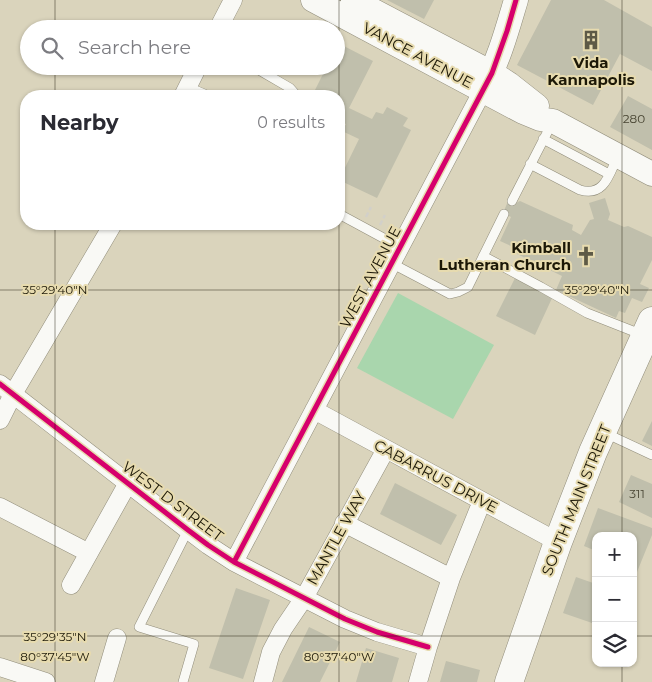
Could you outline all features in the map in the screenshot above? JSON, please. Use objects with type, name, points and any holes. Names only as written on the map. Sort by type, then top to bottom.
[{"type":"main road","name":"SOUTH MAIN STREET","points":[[509,682],[558,542],[602,432],[650,332]]},
{"type":"street","points":[[223,20],[233,0]]},
{"type":"street","name":"VANCE AVENUE","points":[[313,0],[487,82]]},
{"type":"street","name":"VANCE AVENUE","points":[[353,0],[487,82],[523,112],[540,118],[549,127],[614,165],[652,174]]},
{"type":"street","name":"WEST AVENUE","points":[[234,562],[487,82],[507,31],[516,0]]},
{"type":"street","points":[[186,90],[193,75]]},
{"type":"street","points":[[0,420],[7,389],[109,230]]},
{"type":"street","name":"WEST D STREET","points":[[7,389],[188,530],[234,562],[345,619],[361,626],[428,647]]},
{"type":"street","name":"CABARRUS DRIVE","points":[[314,410],[558,542]]},
{"type":"street","name":"MANTLE WAY","points":[[263,682],[271,652],[277,639],[304,598],[386,449]]},
{"type":"street","points":[[71,585],[128,483]]},
{"type":"street","points":[[418,682],[451,578],[482,501]]},
{"type":"street","points":[[0,507],[89,553]]},
{"type":"street","points":[[344,523],[451,578]]},
{"type":"street","points":[[104,682],[117,638]]},
{"type":"street","points":[[0,667],[46,682]]},
{"type":"lane","points":[[268,75],[292,90]]},
{"type":"lane","points":[[512,200],[549,127]]},
{"type":"lane","points":[[530,164],[586,192],[602,187],[614,165]]},
{"type":"lane","points":[[392,263],[450,294],[458,292],[468,286],[504,214]]},
{"type":"lane","points":[[345,217],[400,247]]},
{"type":"lane","points":[[483,256],[541,286],[587,314],[650,332]]},
{"type":"lane","points":[[602,432],[652,455]]},
{"type":"lane","points":[[183,682],[194,644],[139,627],[188,530]]},
{"type":"green space","points":[[398,293],[494,345],[453,419],[357,368]]},
{"type":"building","points":[[387,0],[434,0],[424,19]]},
{"type":"building","name":"Vida Kannapolis","points":[[551,0],[604,0],[652,27],[652,71],[620,54],[593,105],[517,65]]},
{"type":"building","points":[[345,47],[373,61],[349,108],[372,119],[376,112],[383,114],[387,107],[408,118],[403,126],[411,130],[377,198],[345,183],[345,168],[359,139],[345,132],[345,90],[315,90],[322,75],[345,75]]},
{"type":"building","points":[[628,96],[652,109],[652,150],[610,127]]},
{"type":"building","name":"Kimball Lutheran Church","points":[[605,198],[610,214],[608,220],[624,227],[628,226],[652,237],[652,260],[640,284],[649,288],[642,302],[632,298],[625,313],[619,311],[616,318],[556,290],[562,276],[511,251],[513,247],[500,241],[511,217],[503,213],[509,199],[516,203],[520,201],[573,225],[572,230],[581,235],[590,220],[594,219],[589,203]]},
{"type":"building","points":[[515,278],[553,296],[535,335],[496,316]]},
{"type":"building","points":[[652,421],[652,446],[642,441]]},
{"type":"building","points":[[631,475],[652,484],[652,518],[619,502]]},
{"type":"building","points":[[395,483],[457,515],[441,545],[380,514]]},
{"type":"building","points":[[598,508],[652,528],[652,535],[637,572],[637,532],[592,532],[592,549],[584,546]]},
{"type":"building","points":[[576,577],[592,583],[592,623],[563,613]]},
{"type":"building","points":[[236,588],[270,600],[243,679],[209,668]]},
{"type":"building","points":[[309,627],[340,642],[320,682],[282,682]]},
{"type":"building","points":[[366,648],[399,658],[392,682],[356,682]]},
{"type":"building","points":[[446,661],[480,670],[477,682],[440,682]]},
{"type":"cycle path","points":[[234,562],[492,73],[516,0]]},
{"type":"cycle path","points":[[0,384],[188,530],[234,562],[345,619],[377,632],[428,647]]},
{"type":"place","name":"Vida Kannapolis","points":[[591,40]]},
{"type":"place","name":"Kimball Lutheran Church","points":[[586,256]]}]
